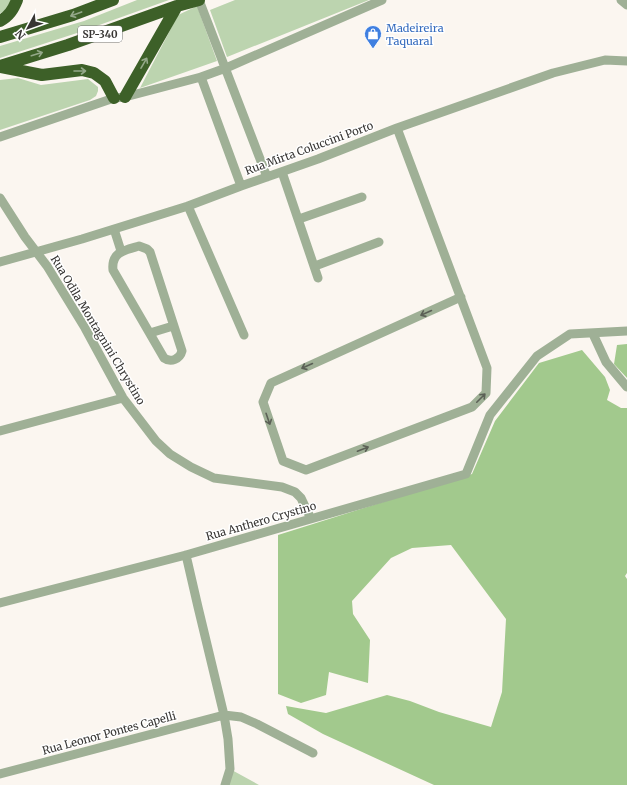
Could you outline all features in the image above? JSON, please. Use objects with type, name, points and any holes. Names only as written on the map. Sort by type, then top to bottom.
[{"type":"highway","points":[[0,21],[8,16],[14,8],[17,0]]},
{"type":"highway","name":"SP-340","points":[[0,37],[73,15],[113,0]]},
{"type":"highway","name":"SP-340","points":[[0,66],[68,45],[177,6],[199,0]]},
{"type":"highway","points":[[0,66],[42,75],[82,70],[94,73],[105,81],[120,97],[177,6]]},
{"type":"street","points":[[199,0],[267,177]]},
{"type":"street","points":[[0,137],[120,97],[201,77],[226,68],[382,0]]},
{"type":"street","points":[[621,0],[627,5]]},
{"type":"street","name":"Rua Mirta Coluccini Porto","points":[[0,262],[188,206],[318,159],[397,128],[553,73],[606,60],[627,61]]},
{"type":"street","points":[[201,77],[241,186]]},
{"type":"street","points":[[397,128],[461,297],[487,368],[486,393],[472,407],[306,470],[283,461],[263,402],[271,383],[461,297]]},
{"type":"street","points":[[282,172],[318,278]]},
{"type":"street","points":[[299,219],[362,197]]},
{"type":"street","name":"Rua Odila Montagnini Chrystino","points":[[0,198],[47,266],[86,328],[123,398],[156,441],[170,454],[190,467],[214,478],[289,489],[295,492],[301,498],[311,519]]},
{"type":"street","points":[[188,206],[244,335]]},
{"type":"street","points":[[114,229],[121,251]]},
{"type":"street","points":[[315,266],[379,242]]},
{"type":"street","points":[[138,246],[147,248],[150,252],[173,326],[182,351],[181,355],[177,358],[170,360],[164,358],[114,270],[114,259],[121,251],[138,246]]},
{"type":"street","points":[[150,333],[173,326]]},
{"type":"street","points":[[627,331],[593,334],[606,362],[627,387]]},
{"type":"street","name":"Rua Anthero Crystino","points":[[0,602],[186,555],[466,474],[490,414],[537,356],[570,334],[593,334]]},
{"type":"street","points":[[0,431],[123,398]]},
{"type":"street","points":[[186,555],[199,615],[224,715],[228,739],[230,769],[225,785]]},
{"type":"street","points":[[224,715],[246,719],[312,753]]},
{"type":"street","name":"Rua Leonor Pontes Capelli","points":[[0,774],[224,715]]},
{"type":"green space","points":[[0,0],[12,0],[4,12],[0,13]]},
{"type":"green space","points":[[137,0],[169,0],[77,33],[0,58],[0,46],[84,21]]},
{"type":"green space","points":[[235,0],[369,0],[227,57],[210,10]]},
{"type":"green space","points":[[197,6],[217,61],[140,88],[178,15]]},
{"type":"green space","points":[[18,78],[41,85],[88,79],[98,87],[98,91],[96,96],[90,100],[0,130],[0,80]]},
{"type":"green space","points":[[627,344],[627,378],[614,364],[617,345]]},
{"type":"green space","points":[[582,350],[605,377],[610,390],[607,400],[621,408],[627,408],[627,573],[625,576],[627,579],[627,785],[434,785],[323,734],[288,714],[286,706],[326,713],[387,695],[491,727],[502,692],[506,619],[451,545],[412,548],[391,558],[352,601],[353,614],[370,640],[368,683],[329,672],[326,695],[301,703],[278,694],[278,535],[472,474],[495,421],[539,363]]},
{"type":"green space","points":[[230,769],[259,785],[222,785]]},
{"type":"place","name":"Madeireira Taquaral","points":[[373,49]]}]
